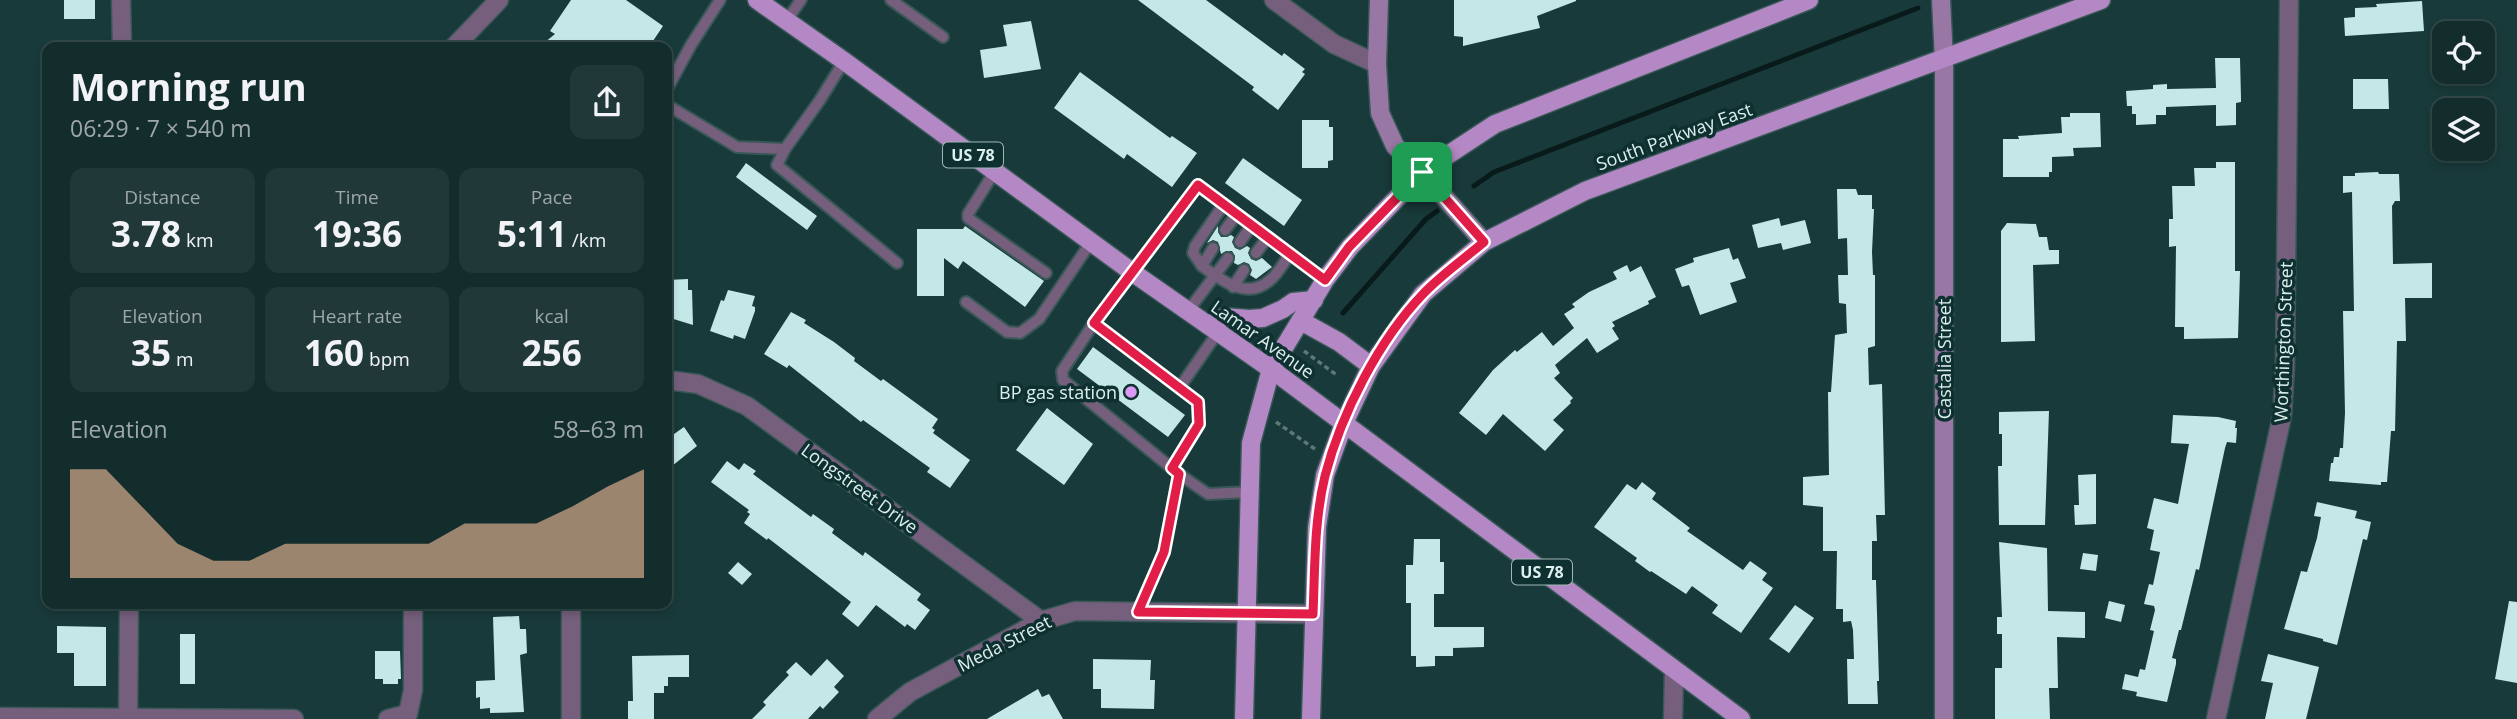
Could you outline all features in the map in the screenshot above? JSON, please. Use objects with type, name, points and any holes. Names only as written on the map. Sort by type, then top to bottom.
[{"type":"main road","name":"Lamar Avenue","points":[[757,0],[1132,272],[1271,369],[1741,719]]},
{"type":"main road","points":[[1244,719],[1251,443],[1271,369],[1325,280],[1349,247],[1422,172],[1495,124],[1809,0]]},
{"type":"main road","name":"South Parkway East","points":[[1311,719],[1317,527],[1325,475],[1344,423],[1371,366],[1423,294],[1484,242],[1585,191],[2101,0]]},
{"type":"main road","points":[[1213,329],[1224,317],[1263,318],[1293,302],[1314,300]]},
{"type":"main road","points":[[1301,321],[1339,342],[1371,366]]},
{"type":"street","points":[[121,0],[122,42]]},
{"type":"street","points":[[459,42],[499,0]]},
{"type":"street","points":[[1274,0],[1334,44],[1377,64]]},
{"type":"street","points":[[1379,0],[1377,64],[1380,113],[1395,146],[1422,172],[1484,242]]},
{"type":"street","name":"Castalia Street","points":[[1941,0],[1944,60],[1944,719]]},
{"type":"street","name":"Worthington Street","points":[[2216,719],[2282,416],[2285,366],[2289,0]]},
{"type":"street","name":"Longstreet Drive","points":[[672,381],[698,384],[747,406],[1041,621]]},
{"type":"street","points":[[128,718],[130,609]]},
{"type":"street","points":[[388,719],[408,714],[413,690],[413,609]]},
{"type":"street","points":[[571,609],[571,719]]},
{"type":"street","name":"Meda Street","points":[[877,719],[910,692],[1041,621],[1075,611],[1313,614]]},
{"type":"street","points":[[1673,719],[1674,670]]},
{"type":"street","points":[[0,717],[294,719]]},
{"type":"lane","points":[[672,80],[720,0]]},
{"type":"lane","points":[[787,20],[801,0]]},
{"type":"lane","points":[[891,0],[943,37]]},
{"type":"lane","points":[[844,61],[777,165],[897,263]]},
{"type":"lane","points":[[672,108],[737,146],[785,149]]},
{"type":"lane","points":[[995,171],[970,211],[968,219],[1046,273]]},
{"type":"lane","points":[[1249,492],[1208,494],[1175,471],[1063,380],[1062,371],[1094,323],[1198,185],[1325,280]]},
{"type":"lane","points":[[1224,204],[1195,246],[1193,253],[1202,266],[1233,287],[1243,289],[1263,285],[1271,280],[1290,254]]},
{"type":"lane","points":[[1225,230],[1237,214]]},
{"type":"lane","points":[[1240,242],[1252,225]]},
{"type":"lane","points":[[1256,253],[1268,237]]},
{"type":"lane","points":[[966,302],[1007,332],[1020,333],[1039,319],[1091,242]]},
{"type":"lane","points":[[1202,266],[1213,248]]},
{"type":"lane","points":[[1188,312],[1228,258]]},
{"type":"lane","points":[[1233,287],[1244,270]]},
{"type":"lane","points":[[1094,323],[1198,402],[1199,424],[1175,471],[1164,552],[1138,612]]},
{"type":"lane","points":[[1180,387],[1213,329]]},
{"type":"path","points":[[1304,351],[1338,376]]},
{"type":"path","points":[[1275,422],[1315,449]]},
{"type":"building","points":[[64,0],[95,0],[95,19],[64,19]]},
{"type":"building","points":[[571,0],[626,0],[663,26],[652,42],[545,42],[555,34],[550,31]]},
{"type":"building","points":[[1138,0],[1206,0],[1282,56],[1284,53],[1305,69],[1302,72],[1305,74],[1278,110],[1252,90],[1254,87]]},
{"type":"building","points":[[1454,0],[1576,1],[1537,16],[1540,28],[1463,46],[1463,37],[1454,36]]},
{"type":"building","points":[[2422,1],[2424,31],[2345,36],[2344,18],[2355,17],[2355,8]]},
{"type":"building","points":[[1031,21],[1041,69],[984,78],[980,50],[1007,46],[1003,25]]},
{"type":"building","points":[[2215,58],[2240,58],[2241,102],[2236,103],[2236,125],[2216,126],[2216,105],[2166,107],[2166,115],[2156,115],[2156,124],[2136,125],[2136,114],[2132,114],[2132,106],[2127,106],[2126,91],[2153,89],[2153,85],[2167,84],[2167,89],[2216,88]]},
{"type":"building","points":[[1080,72],[1170,138],[1172,136],[1197,153],[1172,187],[1127,154],[1124,159],[1054,108]]},
{"type":"building","points":[[2353,79],[2388,79],[2389,109],[2353,109]]},
{"type":"building","points":[[2070,113],[2100,113],[2101,147],[2073,148],[2074,156],[2052,157],[2052,172],[2049,172],[2049,177],[2003,177],[2003,139],[2062,133],[2061,117],[2070,117]]},
{"type":"building","points":[[1302,120],[1329,120],[1329,127],[1333,127],[1333,160],[1328,161],[1328,168],[1302,168]]},
{"type":"building","points":[[1243,158],[1302,200],[1284,226],[1225,183]]},
{"type":"building","points":[[2216,162],[2235,162],[2235,271],[2240,271],[2238,338],[2184,339],[2184,327],[2175,327],[2176,246],[2169,247],[2169,219],[2173,219],[2172,186],[2195,186],[2194,168],[2216,168]]},
{"type":"building","points":[[746,163],[817,216],[807,230],[736,177]]},
{"type":"building","points":[[2378,172],[2399,174],[2400,201],[2395,201],[2392,206],[2393,264],[2432,263],[2432,298],[2405,298],[2406,341],[2397,341],[2395,431],[2391,431],[2387,482],[2381,482],[2381,485],[2329,481],[2331,463],[2334,457],[2339,457],[2340,448],[2343,448],[2343,311],[2354,311],[2352,192],[2343,193],[2343,176]]},
{"type":"building","points":[[1837,189],[1856,189],[1858,195],[1872,195],[1874,209],[1872,252],[1875,275],[1875,346],[1868,348],[1869,385],[1882,384],[1885,515],[1876,515],[1877,541],[1872,541],[1872,580],[1876,580],[1878,704],[1848,704],[1847,659],[1854,659],[1853,630],[1851,621],[1843,622],[1843,609],[1836,609],[1837,551],[1823,551],[1823,507],[1803,505],[1803,477],[1829,475],[1828,392],[1831,392],[1835,335],[1847,333],[1846,304],[1839,303],[1838,275],[1848,275],[1847,238],[1838,239]]},
{"type":"building","points":[[1779,218],[1781,226],[1805,220],[1811,243],[1783,250],[1781,243],[1758,248],[1752,225]]},
{"type":"building","points":[[2007,223],[2036,224],[2039,237],[2047,237],[2049,250],[2059,250],[2059,264],[2033,265],[2035,341],[2001,342],[2001,231]]},
{"type":"building","points":[[965,226],[1044,281],[1025,307],[963,261],[958,269],[944,258],[944,296],[917,296],[917,229],[963,229]]},
{"type":"building","points":[[1218,226],[1221,237],[1234,237],[1232,242],[1235,248],[1240,250],[1247,246],[1250,248],[1248,253],[1251,259],[1256,261],[1262,258],[1272,267],[1256,279],[1250,275],[1252,270],[1249,264],[1234,263],[1235,256],[1232,251],[1221,254],[1218,242],[1213,240],[1207,243]]},
{"type":"building","points":[[1729,248],[1733,260],[1738,258],[1746,278],[1730,283],[1737,302],[1700,315],[1689,285],[1682,287],[1675,269],[1694,262],[1693,258]]},
{"type":"building","points":[[1627,265],[1630,272],[1641,266],[1656,297],[1648,301],[1649,304],[1612,322],[1615,326],[1612,328],[1619,339],[1597,353],[1587,338],[1555,365],[1560,373],[1554,378],[1573,398],[1553,420],[1564,430],[1545,451],[1503,414],[1486,435],[1459,413],[1493,370],[1515,350],[1517,352],[1542,332],[1553,346],[1574,328],[1564,314],[1575,307],[1572,304],[1589,292],[1617,279],[1613,272]]},
{"type":"building","points":[[688,279],[688,290],[692,290],[693,325],[672,319],[672,280]]},
{"type":"building","points":[[728,290],[755,296],[752,306],[755,311],[745,339],[734,335],[733,339],[710,331],[721,300],[724,301]]},
{"type":"building","points":[[791,312],[806,320],[804,323],[834,342],[881,381],[883,379],[938,419],[932,428],[935,430],[933,433],[970,460],[950,488],[927,472],[930,468],[863,420],[861,422],[789,365],[787,368],[764,354]]},
{"type":"building","name":"BP gas station","points":[[1093,347],[1185,415],[1168,437],[1077,369]]},
{"type":"building","points":[[1047,408],[1093,444],[1064,485],[1016,450]]},
{"type":"building","points":[[2049,411],[2045,525],[1999,525],[1998,466],[2002,466],[2002,434],[1999,434],[1999,412]]},
{"type":"building","points":[[2173,415],[2218,417],[2236,421],[2237,428],[2236,443],[2227,442],[2225,448],[2199,570],[2196,569],[2172,658],[2176,659],[2176,664],[2167,702],[2136,696],[2137,692],[2122,689],[2125,674],[2138,677],[2140,669],[2145,670],[2154,631],[2150,630],[2154,606],[2144,604],[2149,584],[2153,585],[2160,552],[2150,550],[2154,530],[2147,528],[2154,498],[2178,504],[2189,444],[2171,443]]},
{"type":"building","points":[[684,427],[697,446],[672,466],[672,435]]},
{"type":"building","points":[[727,461],[739,470],[744,463],[756,471],[753,474],[811,517],[813,514],[834,529],[832,533],[863,556],[865,552],[921,594],[917,600],[930,610],[915,630],[907,624],[905,627],[876,605],[858,627],[842,614],[851,602],[768,538],[767,540],[744,523],[750,514],[747,512],[749,510],[711,482]]},
{"type":"building","points":[[2096,474],[2096,524],[2075,525],[2074,505],[2079,505],[2078,475]]},
{"type":"building","points":[[1642,482],[1656,493],[1652,499],[1690,528],[1687,531],[1743,570],[1750,561],[1767,573],[1762,580],[1773,588],[1741,633],[1712,613],[1718,605],[1692,586],[1686,594],[1650,572],[1635,561],[1637,558],[1594,527],[1627,484],[1636,490]]},
{"type":"building","points":[[2317,502],[2357,511],[2355,518],[2371,522],[2367,540],[2363,539],[2337,645],[2284,629],[2301,571],[2307,572],[2317,538],[2321,517],[2314,516]]},
{"type":"building","points":[[1414,539],[1440,539],[1440,562],[1444,562],[1444,594],[1434,594],[1434,627],[1484,627],[1484,647],[1453,648],[1453,656],[1435,656],[1435,666],[1416,667],[1416,656],[1411,656],[1411,603],[1406,603],[1406,565],[1413,565]]},
{"type":"building","points":[[1999,542],[2047,548],[2048,611],[2085,612],[2085,638],[2057,637],[2058,688],[2049,688],[2050,719],[1995,719],[1995,668],[2002,668],[2002,634],[1997,634],[1997,617],[2002,617]]},
{"type":"building","points":[[2083,553],[2098,555],[2096,571],[2080,569]]},
{"type":"building","points":[[738,562],[752,574],[742,585],[728,573]]},
{"type":"building","points":[[2109,601],[2125,605],[2121,622],[2105,618]]},
{"type":"building","points":[[2509,601],[2517,602],[2517,683],[2495,679]]},
{"type":"building","points":[[1795,605],[1814,618],[1789,653],[1769,639]]},
{"type":"building","points":[[519,616],[520,629],[526,629],[527,653],[520,655],[524,712],[490,713],[490,708],[480,709],[480,697],[476,698],[476,681],[495,680],[493,617]]},
{"type":"building","points":[[57,626],[106,627],[106,686],[74,686],[74,653],[57,653]]},
{"type":"building","points":[[180,634],[195,634],[195,684],[180,684]]},
{"type":"building","points":[[375,651],[400,651],[401,679],[398,679],[398,684],[383,684],[383,679],[375,679]]},
{"type":"building","points":[[2268,654],[2319,667],[2306,719],[2265,719],[2273,683],[2261,681]]},
{"type":"building","points":[[689,655],[689,677],[668,677],[668,686],[664,686],[664,693],[654,693],[654,719],[628,719],[628,701],[633,701],[632,656]]},
{"type":"building","points":[[827,659],[844,676],[834,687],[839,692],[823,709],[820,706],[808,719],[752,719],[766,705],[763,702],[789,675],[786,672],[796,662],[811,676]]},
{"type":"building","points":[[1093,659],[1151,660],[1150,680],[1155,680],[1154,709],[1101,708],[1101,689],[1093,689]]},
{"type":"building","points":[[1038,689],[1042,697],[1049,694],[1063,719],[987,719]]},
{"type":"waterway","points":[[1474,186],[1494,172],[1918,8]]},
{"type":"waterway","points":[[1343,313],[1426,219],[1437,211]]},
{"type":"place","name":"BP gas station","points":[[1131,392]]},
{"type":"route","points":[[1422,172],[1484,242],[1423,294],[1371,366],[1344,423],[1325,475],[1317,527],[1313,614],[1138,612],[1164,552],[1179,474],[1172,468],[1199,424],[1198,402],[1094,323],[1198,185],[1325,280],[1349,247],[1422,172]]}]
